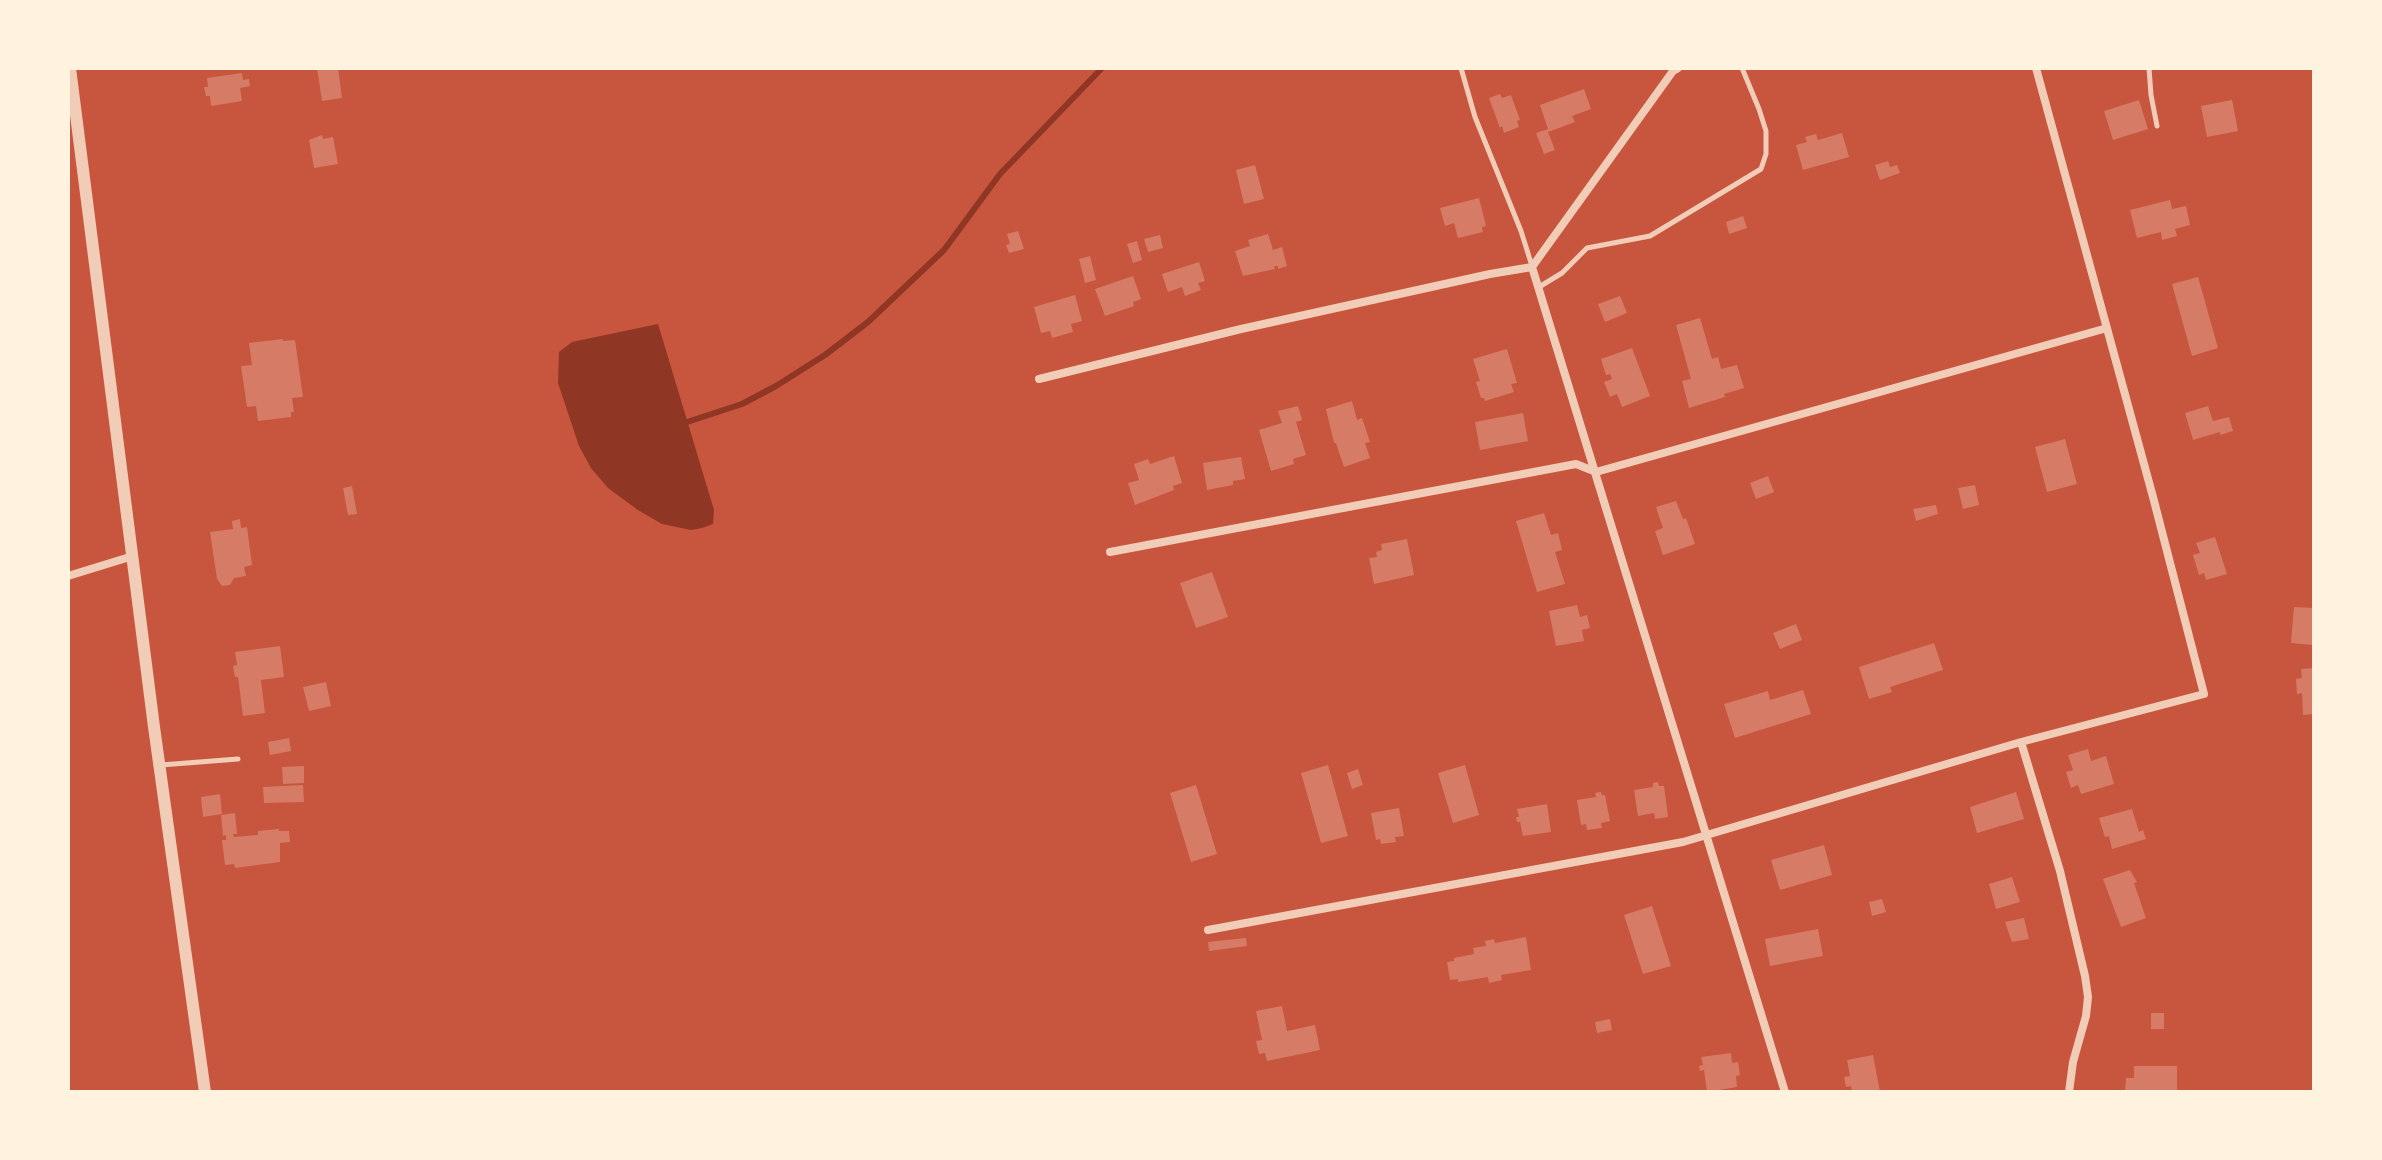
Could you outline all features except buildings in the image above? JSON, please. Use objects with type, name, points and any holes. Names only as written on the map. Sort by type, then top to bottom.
[{"type":"street","points":[[70,68],[205,1092]]},
{"type":"street","points":[[1039,379],[1241,329],[1532,267],[1678,68]]},
{"type":"street","points":[[1208,930],[1705,836],[2021,742],[2204,694],[2036,68]]},
{"type":"street","points":[[1532,267],[1785,1092]]},
{"type":"street","points":[[1110,552],[1576,464],[1596,472],[2107,328]]},
{"type":"street","points":[[68,576],[134,556]]},
{"type":"street","points":[[2021,742],[2060,871],[2088,997],[2069,1092]]},
{"type":"lane","points":[[1461,68],[1475,117],[1521,231],[1532,267]]},
{"type":"lane","points":[[1538,288],[1562,273],[1587,248],[1650,236],[1761,169],[1766,154],[1766,131],[1742,68]]},
{"type":"lane","points":[[2149,68],[2157,126]]},
{"type":"lane","points":[[160,765],[238,759]]},
{"type":"shaded area","points":[[658,324],[714,510],[713,524],[702,528],[691,530],[662,524],[608,488],[591,468],[579,446],[558,383],[559,352],[572,342]]},
{"type":"waterway","points":[[681,424],[742,404],[776,386],[825,355],[868,322],[944,250],[1000,174],[1102,68]]}]
